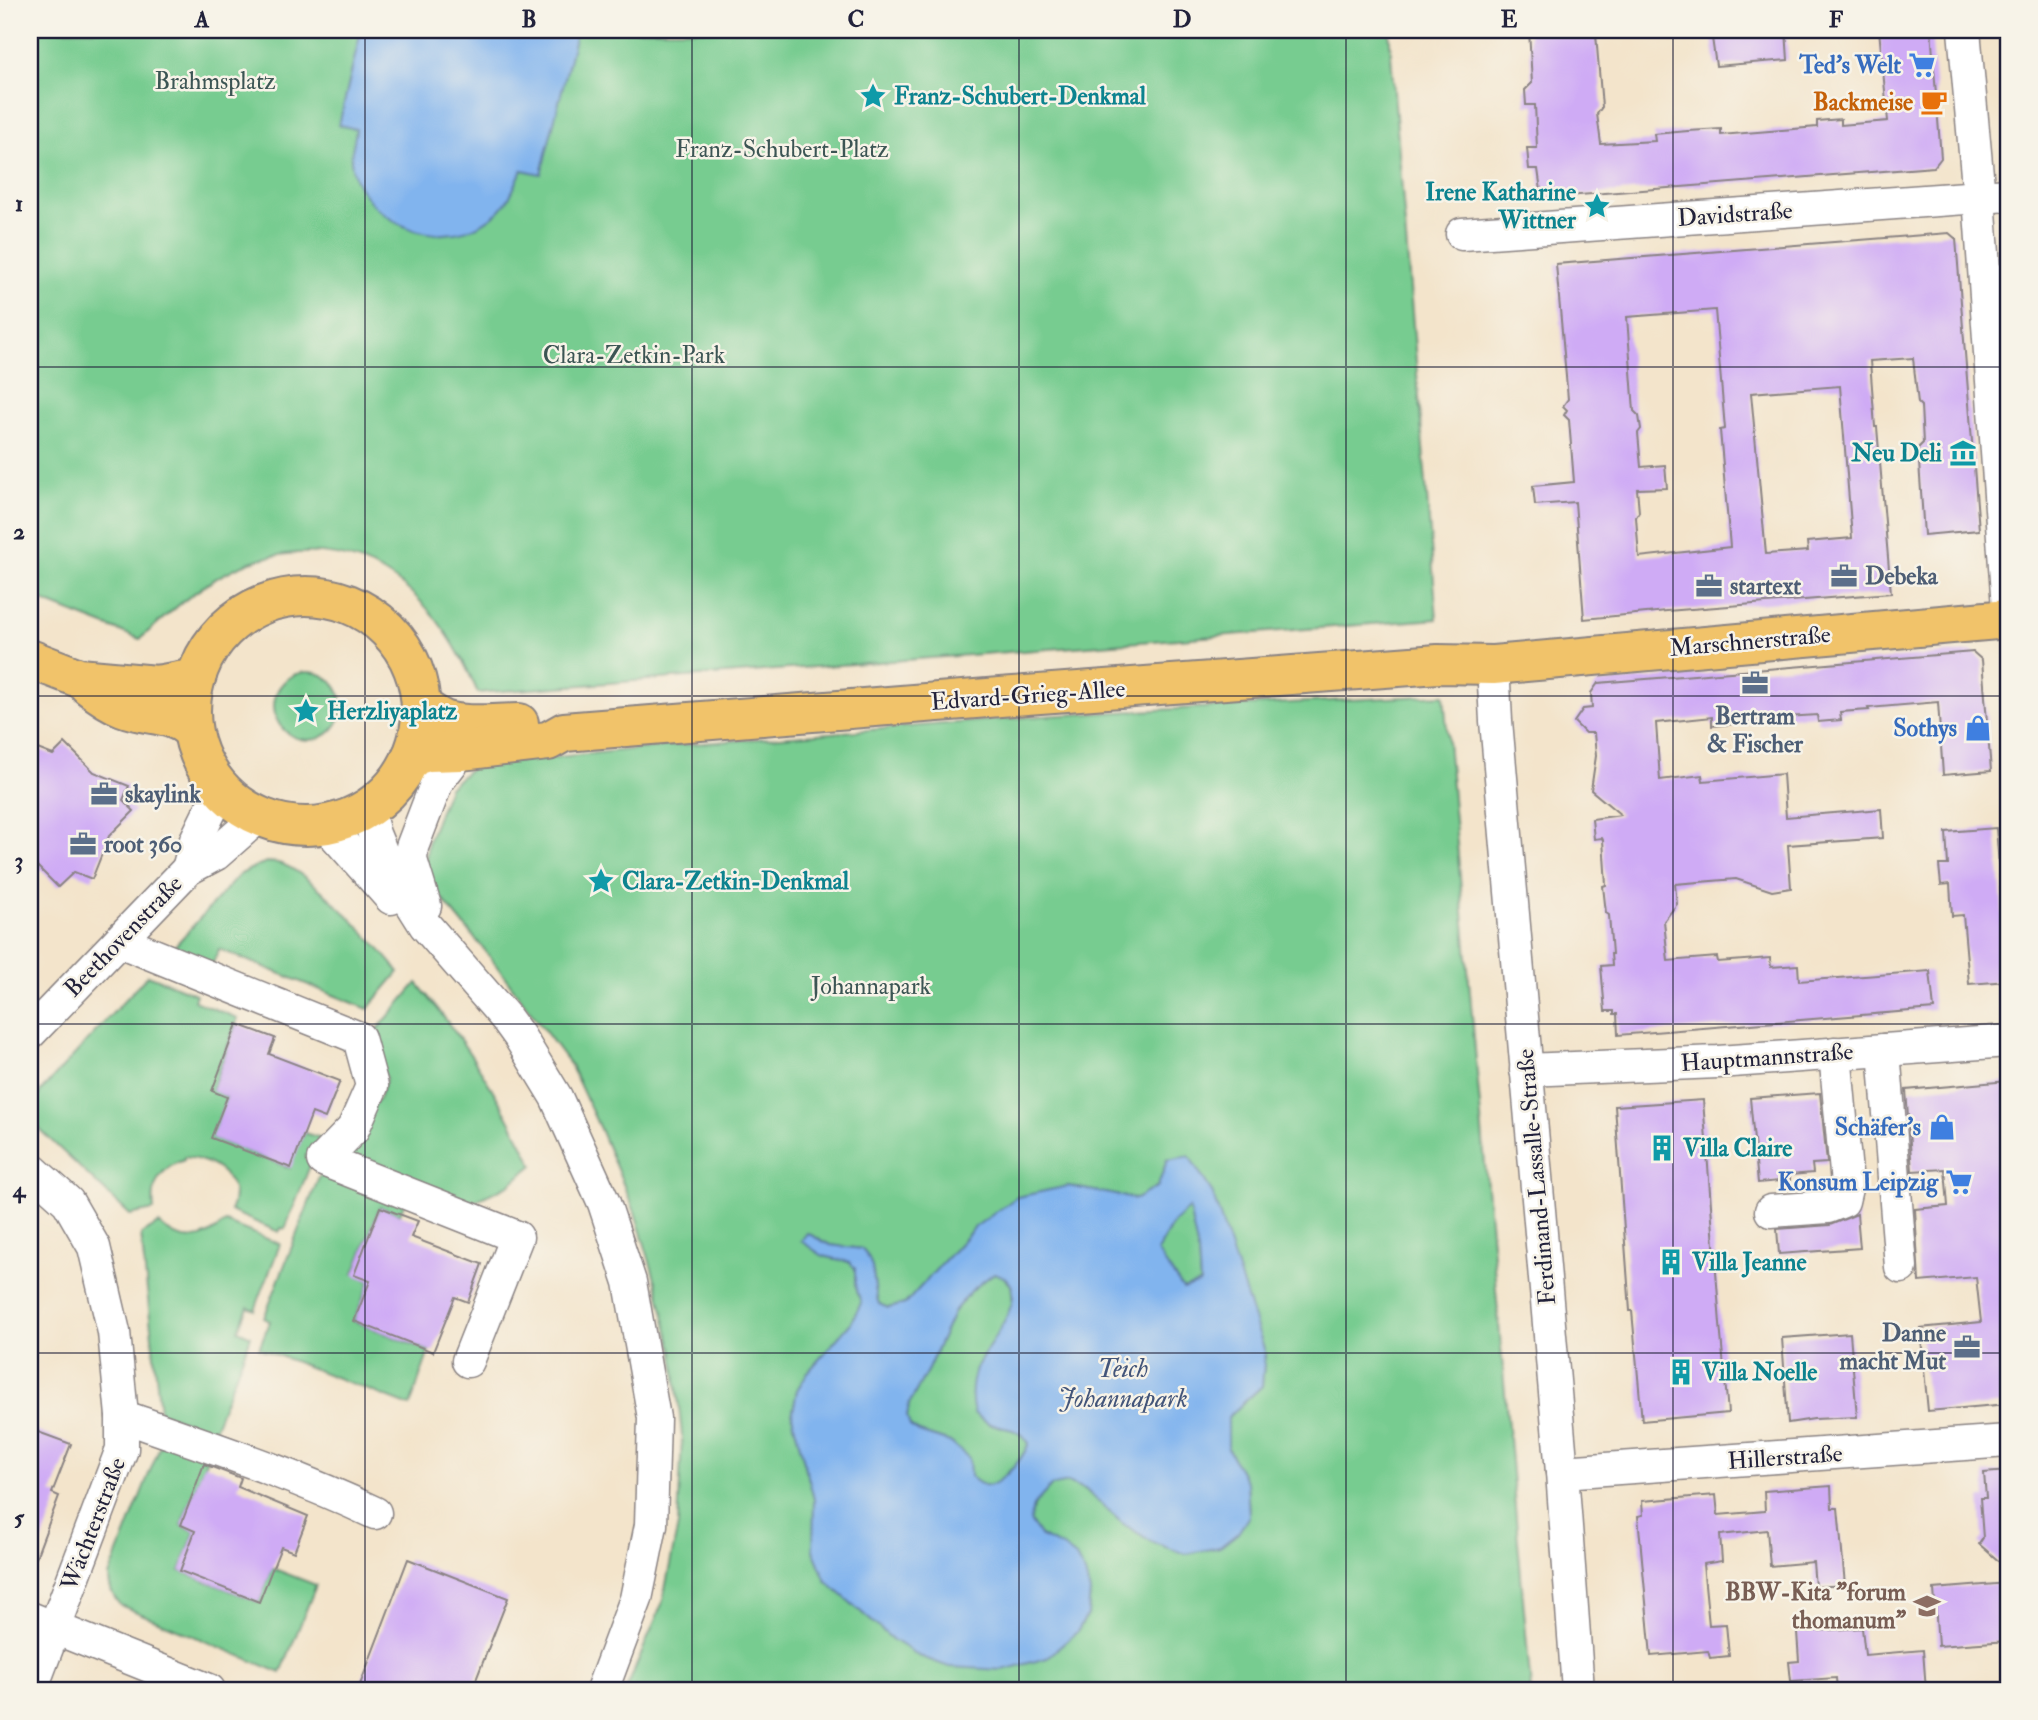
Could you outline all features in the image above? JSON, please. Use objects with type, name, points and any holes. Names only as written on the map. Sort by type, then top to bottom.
[{"type":"main road","points":[[287,597],[321,597],[353,605],[373,616],[390,631],[404,649],[414,669],[421,706],[418,736],[411,757],[393,786],[367,808],[347,818],[325,824],[302,826],[280,823],[239,805],[208,772],[198,752],[192,730],[193,685],[212,644],[244,613],[287,597]]},
{"type":"main road","name":"Marschnerstraße","points":[[1493,665],[2008,620]]},
{"type":"main road","points":[[30,659],[79,678],[157,685],[197,675]]},
{"type":"main road","name":"Edvard-Grieg-Allee","points":[[411,757],[428,752],[548,741],[564,732],[1438,664],[1493,665]]},
{"type":"main road","points":[[79,678],[102,696],[124,708],[181,720],[192,730]]},
{"type":"main road","name":"Edvard-Grieg-Allee","points":[[421,706],[450,722],[547,723],[564,732]]},
{"type":"street","points":[[1964,30],[1993,196],[2008,608]]},
{"type":"street","name":"Davidstraße","points":[[1462,234],[1993,196]]},
{"type":"street","name":"Ferdinand-Lassalle-Straße","points":[[1493,665],[1578,1690]]},
{"type":"street","points":[[425,925],[425,902],[411,860],[412,847],[437,782],[461,751]]},
{"type":"street","name":"Beethovenstraße","points":[[188,869],[196,840],[216,799],[218,784]]},
{"type":"street","points":[[367,808],[386,863],[425,925],[500,1010],[556,1097],[604,1203],[630,1282],[654,1418],[652,1525],[636,1599],[602,1690]]},
{"type":"street","name":"Beethovenstraße","points":[[30,1034],[188,869],[216,854],[259,816]]},
{"type":"street","points":[[325,824],[388,896],[425,925]]},
{"type":"street","points":[[119,941],[359,1038],[372,1086],[353,1129],[323,1160],[517,1237],[468,1361]]},
{"type":"street","name":"Hauptmannstraße","points":[[1526,1070],[1718,1062],[2008,1041]]},
{"type":"street","points":[[1884,1050],[1901,1267]]},
{"type":"street","points":[[1771,1211],[1828,1207],[1843,1201],[1847,1184],[1835,1054]]},
{"type":"street","name":"Wächterstraße","points":[[30,1168],[68,1202],[94,1248],[114,1332],[122,1416],[122,1449],[42,1623],[31,1690]]},
{"type":"street","points":[[122,1416],[287,1474],[375,1513]]},
{"type":"street","name":"Hillerstraße","points":[[1562,1472],[2008,1441]]},
{"type":"street","points":[[42,1623],[209,1690]]},
{"type":"green space","name":"Clara-Zetkin-Park","points":[[30,30],[1389,30],[1437,619],[478,693],[449,637],[431,613],[410,592],[386,574],[360,561],[330,554],[279,555],[234,569],[191,595],[140,639],[30,596]]},
{"type":"green space","points":[[308,672],[321,675],[332,682],[339,693],[342,706],[339,719],[332,730],[321,737],[308,740],[295,737],[284,730],[277,719],[274,706],[277,693],[284,682],[295,675]]},
{"type":"green space","name":"Johannapark","points":[[1444,695],[1531,1690],[626,1690],[662,1604],[678,1525],[682,1435],[673,1352],[635,1212],[571,1066],[484,949],[433,888],[425,868],[428,842],[449,787],[471,768],[498,763],[667,746],[1042,716]],"holes":[[[1167,1160],[1265,1353],[1262,1386],[1228,1417],[1228,1449],[1247,1483],[1249,1515],[1186,1554],[1153,1541],[1131,1528],[1076,1485],[1065,1482],[1055,1485],[1036,1503],[1030,1521],[1041,1538],[1063,1547],[1090,1592],[1088,1613],[1077,1632],[893,1640],[826,1581],[814,1550],[814,1499],[792,1416],[797,1390],[808,1372],[851,1323],[861,1303],[855,1284],[855,1268],[850,1262],[823,1256],[807,1233],[830,1245],[862,1249],[870,1262],[879,1304],[888,1308],[905,1304],[975,1227],[1068,1186],[1136,1199],[1158,1186]]]},
{"type":"green space","points":[[267,862],[292,869],[325,894],[399,972],[368,1009],[219,949],[212,965],[173,948],[239,875]]},
{"type":"green space","points":[[148,975],[196,994],[194,1001],[238,1018],[212,1090],[227,1097],[212,1138],[290,1168],[304,1133],[321,1138],[285,1229],[281,1228],[279,1232],[230,1211],[233,1190],[223,1173],[205,1162],[184,1157],[184,1160],[168,1168],[158,1179],[154,1193],[154,1210],[130,1215],[38,1128],[35,1110],[40,1092]]},
{"type":"green space","points":[[417,983],[481,1070],[533,1165],[509,1185],[460,1208],[337,1156],[379,1098],[386,1079],[370,1038]]},
{"type":"green space","points":[[328,1170],[405,1201],[400,1214],[380,1207],[354,1274],[370,1281],[354,1321],[429,1351],[410,1406],[259,1348],[270,1321],[264,1318],[319,1177]]},
{"type":"green space","points":[[1190,1207],[1200,1283],[1183,1289],[1157,1252],[1173,1223]]},
{"type":"green space","points":[[225,1222],[280,1244],[255,1310],[248,1307],[238,1330],[251,1336],[213,1432],[160,1412],[141,1234],[159,1224],[167,1231],[184,1238],[201,1237]]},
{"type":"green space","points":[[994,1273],[1002,1275],[1011,1285],[1013,1303],[974,1413],[994,1426],[1018,1432],[1029,1442],[1024,1456],[997,1483],[988,1486],[978,1484],[970,1476],[968,1458],[950,1442],[919,1432],[910,1426],[907,1417],[909,1404],[954,1311],[972,1290]]},
{"type":"green space","points":[[163,1438],[207,1458],[181,1525],[195,1531],[180,1571],[259,1602],[272,1568],[316,1585],[281,1673],[120,1605],[113,1595],[109,1576]]},
{"type":"water","points":[[361,30],[577,30],[541,174],[522,170],[502,208],[482,224],[465,231],[447,234],[411,229],[378,209],[362,191],[353,170],[351,157],[356,129],[339,125]]},
{"type":"water","name":"Teich Johannapark","points":[[1189,1156],[1212,1192],[1265,1352],[1262,1386],[1228,1417],[1228,1449],[1247,1483],[1249,1516],[1238,1533],[1220,1547],[1186,1554],[1154,1543],[1122,1523],[1085,1489],[1068,1482],[1051,1486],[1033,1506],[1030,1521],[1041,1537],[1063,1547],[1076,1557],[1085,1574],[1090,1592],[1088,1613],[1077,1632],[1047,1658],[1003,1670],[949,1667],[919,1656],[893,1640],[826,1581],[813,1550],[814,1499],[792,1416],[797,1390],[808,1372],[851,1323],[861,1303],[855,1284],[855,1268],[849,1262],[823,1256],[801,1241],[807,1233],[830,1245],[862,1249],[870,1262],[879,1304],[888,1308],[905,1304],[975,1227],[1017,1197],[1068,1186],[1136,1199],[1158,1186],[1167,1160]],"holes":[[[1189,1208],[1198,1252],[1200,1283],[1183,1289],[1157,1251],[1173,1223]],[[994,1273],[1007,1280],[1013,1290],[1012,1303],[976,1369],[972,1391],[974,1413],[994,1426],[1013,1430],[1029,1443],[1009,1472],[995,1484],[986,1485],[970,1476],[969,1458],[950,1442],[919,1432],[910,1426],[907,1417],[909,1404],[954,1311],[972,1290]]]},
{"type":"building","points":[[1529,30],[1593,30],[1593,35],[1596,34],[1602,107],[1597,114],[1601,144],[1655,141],[1654,134],[1688,131],[1721,129],[1721,135],[1817,127],[1817,121],[1841,119],[1841,125],[1888,121],[1879,30],[1931,30],[1941,158],[1934,167],[1542,198],[1538,169],[1529,169],[1527,148],[1537,148],[1535,105],[1526,105],[1525,90],[1532,83]]},
{"type":"building","points":[[1746,30],[1786,30],[1788,60],[1716,66],[1712,38],[1746,35]]},
{"type":"building","points":[[1949,233],[1956,239],[1979,530],[1924,535],[1918,448],[1923,443],[1921,406],[1918,403],[1913,358],[1870,361],[1891,593],[1584,619],[1575,502],[1535,505],[1533,486],[1574,482],[1569,420],[1564,415],[1567,410],[1563,406],[1568,399],[1556,264]],"holes":[[[1715,310],[1725,429],[1720,430],[1730,547],[1639,557],[1637,489],[1667,488],[1665,465],[1641,467],[1638,433],[1641,429],[1639,416],[1634,411],[1627,317]],[[1840,386],[1852,538],[1807,542],[1808,551],[1766,554],[1751,393]]]},
{"type":"building","points":[[1973,652],[1982,660],[1991,771],[1943,775],[1938,702],[1840,712],[1841,720],[1818,722],[1817,715],[1756,719],[1756,722],[1712,726],[1712,717],[1656,723],[1660,780],[1702,775],[1703,781],[1783,774],[1786,817],[1881,809],[1883,838],[1788,845],[1791,888],[1772,891],[1736,879],[1675,884],[1677,904],[1664,921],[1668,961],[1717,957],[1718,962],[1770,958],[1771,967],[1798,965],[1799,981],[1930,971],[1934,1009],[1618,1035],[1617,1014],[1614,1014],[1614,1011],[1605,1011],[1601,966],[1612,965],[1612,954],[1609,915],[1606,913],[1603,886],[1606,885],[1603,840],[1594,839],[1592,819],[1621,815],[1591,790],[1596,756],[1594,733],[1585,733],[1574,722],[1583,709],[1592,708],[1591,693],[1598,683]]},
{"type":"building","points":[[65,743],[94,772],[129,786],[123,800],[134,811],[109,836],[92,879],[74,872],[58,887],[30,859],[30,761],[35,748],[53,755]]},
{"type":"building","points":[[1996,828],[2008,981],[1969,984],[1963,915],[1952,916],[1950,884],[1941,885],[1939,865],[1948,865],[1946,832]]},
{"type":"building","points":[[237,1024],[275,1038],[269,1054],[340,1081],[325,1118],[312,1113],[291,1168],[211,1138],[227,1097],[212,1091]]},
{"type":"building","name":"Konsum Leipzig","points":[[2008,1081],[2008,1404],[1928,1411],[1920,1328],[1981,1322],[1976,1277],[1919,1282],[1915,1209],[1948,1206],[1945,1169],[1912,1171],[1906,1090]]},
{"type":"building","points":[[1820,1093],[1827,1163],[1812,1164],[1813,1173],[1790,1175],[1790,1180],[1758,1183],[1750,1098]]},
{"type":"building","points":[[1703,1100],[1728,1413],[1642,1421],[1630,1311],[1615,1106]]},
{"type":"building","points":[[380,1207],[418,1221],[411,1237],[482,1264],[468,1302],[455,1297],[433,1352],[354,1321],[370,1281],[354,1275]]},
{"type":"building","points":[[1857,1214],[1860,1248],[1779,1254],[1777,1229],[1830,1225]]},
{"type":"building","points":[[1850,1333],[1857,1417],[1788,1423],[1782,1338]]},
{"type":"building","points":[[30,1429],[71,1444],[52,1493],[59,1496],[32,1568],[30,1568]]},
{"type":"building","points":[[204,1464],[241,1478],[238,1487],[308,1516],[294,1552],[281,1547],[259,1602],[180,1571],[195,1531],[181,1525]]},
{"type":"building","points":[[2008,1471],[2008,1569],[1979,1544],[1983,1538],[1980,1498],[1986,1498],[1984,1473]]},
{"type":"building","points":[[1831,1486],[1832,1508],[1838,1508],[1845,1585],[1815,1587],[1813,1562],[1770,1566],[1767,1530],[1720,1535],[1722,1561],[1703,1564],[1709,1625],[1726,1624],[1729,1656],[1710,1658],[1708,1651],[1651,1656],[1638,1516],[1643,1515],[1642,1501],[1716,1495],[1718,1515],[1765,1511],[1764,1491]]},
{"type":"building","points":[[408,1559],[508,1598],[472,1690],[358,1690]]},
{"type":"building","points":[[2008,1583],[2008,1641],[1938,1646],[1934,1589]]},
{"type":"building","points":[[1862,1628],[1865,1655],[1923,1650],[1926,1690],[1837,1690],[1836,1678],[1791,1681],[1789,1662],[1799,1661],[1797,1632]]},
{"type":"place","name":"Ted's Welt","points":[[1922,65]]},
{"type":"place","name":"Franz-Schubert-Denkmal","points":[[873,96]]},
{"type":"place","name":"Backmeise","points":[[1934,102]]},
{"type":"place","name":"Irene Katharine Wittner","points":[[1597,206]]},
{"type":"place","name":"Neu Deli","points":[[1963,453]]},
{"type":"place","name":"Debeka","points":[[1844,576]]},
{"type":"place","name":"startext","points":[[1709,586]]},
{"type":"place","name":"Bertram & Fischer","points":[[1755,683]]},
{"type":"place","name":"Herzliyaplatz","points":[[306,711]]},
{"type":"place","name":"Sothys","points":[[1978,728]]},
{"type":"place","name":"skaylink","points":[[104,794]]},
{"type":"place","name":"root 360","points":[[83,844]]},
{"type":"place","name":"Clara-Zetkin-Denkmal","points":[[601,881]]},
{"type":"place","name":"Schäfer's","points":[[1942,1127]]},
{"type":"place","name":"Villa Claire","points":[[1662,1148]]},
{"type":"place","name":"Konsum Leipzig","points":[[1959,1182]]},
{"type":"place","name":"Villa Jeanne","points":[[1671,1262]]},
{"type":"place","name":"Danne macht Mut","points":[[1967,1347]]},
{"type":"place","name":"Villa Noelle","points":[[1681,1372]]},
{"type":"place","name":"BBW-Kita \"forum thomanum\"","points":[[1927,1606]]},
{"type":"park label","name":"Brahmsplatz","points":[[215,81]]},
{"type":"park label","name":"Franz-Schubert-Platz","points":[[782,149]]}]
